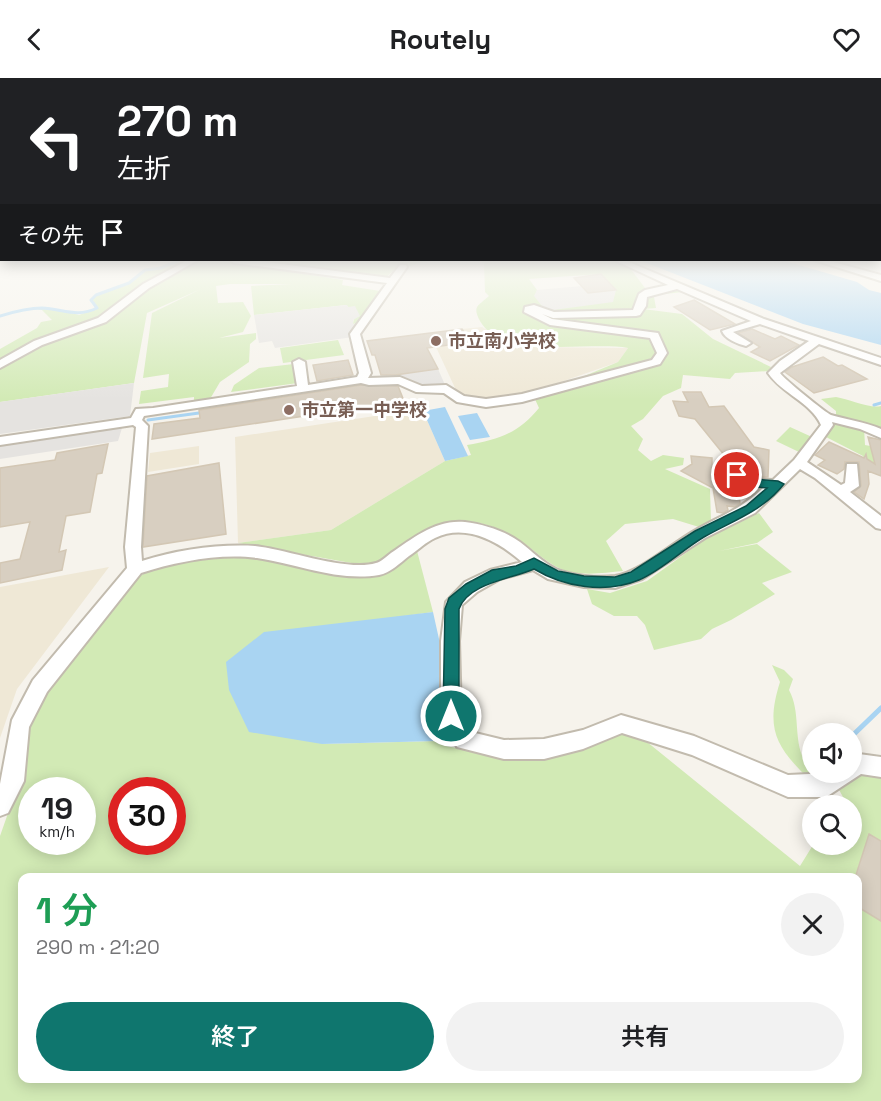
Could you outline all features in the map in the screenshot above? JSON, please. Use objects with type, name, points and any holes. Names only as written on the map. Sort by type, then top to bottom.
[{"type":"street","points":[[0,365],[38,343],[102,321],[122,305]]},
{"type":"street","points":[[361,380],[366,373],[355,334],[375,305]]},
{"type":"street","points":[[135,421],[140,412],[153,412],[361,380],[369,382],[399,380],[420,390],[446,389],[461,399],[486,403],[522,398],[656,362],[662,353],[654,335],[550,322],[538,318],[528,309],[534,308],[553,315],[636,313],[641,305]]},
{"type":"street","points":[[718,305],[817,341],[876,357]]},
{"type":"street","points":[[747,343],[728,334],[727,331],[760,321]]},
{"type":"street","points":[[718,327],[741,327]]},
{"type":"street","points":[[817,341],[776,368],[774,375],[825,417],[864,426],[881,434]]},
{"type":"street","points":[[299,362],[303,388]]},
{"type":"street","points":[[0,805],[13,782],[19,726],[40,686],[135,569],[160,561],[201,555],[255,552],[356,571],[380,569],[429,534],[447,528],[463,527],[488,532],[512,544],[534,563],[554,575],[584,581],[615,582],[636,576],[700,534],[750,509],[799,463],[827,425],[825,417]]},
{"type":"street","points":[[0,441],[135,421],[142,426],[133,547],[135,569]]},
{"type":"street","points":[[799,463],[820,475],[881,524]]},
{"type":"street","points":[[839,491],[852,486],[852,467]]},
{"type":"street","points":[[721,468],[752,483],[778,484]]},
{"type":"street","points":[[534,563],[518,570],[496,574],[471,588],[454,602],[450,641],[451,716],[464,741],[488,749],[524,752],[593,738],[621,724],[694,746],[788,786],[826,786],[830,783]]},
{"type":"street","points":[[862,764],[881,766]]},
{"type":"shaded area","points":[[347,305],[348,307],[355,306],[360,316],[353,320],[353,324],[358,323],[353,337],[275,348],[272,341],[259,343],[254,315]]},
{"type":"shaded area","points":[[541,305],[593,305],[546,311]]},
{"type":"shaded area","points":[[482,327],[500,338],[526,347],[628,348],[618,362],[524,395],[490,400],[466,398],[458,391],[453,391],[455,388],[436,347],[470,342],[462,329]]},
{"type":"shaded area","points":[[438,369],[446,387],[422,388],[405,377],[381,379],[381,377]]},
{"type":"shaded area","points":[[134,383],[130,416],[0,434],[0,402]]},
{"type":"shaded area","points":[[408,411],[423,411],[445,461],[331,530],[238,543],[235,437]]},
{"type":"shaded area","points":[[122,428],[118,441],[0,459],[0,446]]},
{"type":"shaded area","points":[[199,446],[199,464],[148,472],[150,453]]},
{"type":"shaded area","points":[[109,567],[17,689],[0,738],[0,587]]},
{"type":"green space","points":[[95,305],[119,305],[107,314],[61,330],[44,341],[105,323],[125,305],[166,305],[147,313],[134,383],[0,402],[0,349],[37,328],[41,322],[52,320],[42,310],[29,308],[56,309],[79,315],[97,308]]},
{"type":"green space","points":[[169,305],[245,305],[251,316],[243,332],[219,338],[256,333],[256,339],[250,344],[249,362],[220,382],[210,399],[194,402],[194,397],[139,404],[141,391],[168,387],[169,374],[143,378],[152,313]]},
{"type":"green space","points":[[253,305],[371,305],[358,323],[353,324],[354,318],[359,316],[346,305],[254,315]]},
{"type":"green space","points":[[479,305],[638,305],[638,308],[640,305],[655,305],[656,308],[643,309],[682,314],[713,339],[771,367],[769,371],[735,373],[730,379],[683,375],[681,388],[663,396],[643,419],[631,426],[643,439],[638,450],[651,461],[663,455],[684,458],[683,465],[665,469],[710,489],[711,522],[699,527],[673,519],[625,524],[606,541],[623,571],[599,573],[574,573],[559,568],[505,532],[488,525],[461,521],[445,522],[433,526],[387,557],[366,564],[238,543],[331,530],[445,461],[471,455],[467,445],[489,441],[516,429],[539,408],[534,397],[618,362],[628,348],[548,347],[507,341],[491,333],[480,321],[476,312]]},
{"type":"green space","points":[[338,340],[344,355],[283,363],[280,348]]},
{"type":"green space","points":[[294,364],[298,383],[231,392],[234,385],[259,368]]},
{"type":"green space","points":[[836,397],[865,405],[881,406],[881,432],[829,416],[836,414],[836,411],[821,399]]},
{"type":"green space","points":[[835,420],[864,428],[865,445],[881,448],[876,465],[865,464],[863,456],[826,437]]},
{"type":"green space","points":[[790,427],[812,437],[799,452],[776,441]]},
{"type":"green space","points":[[759,513],[773,532],[757,543],[719,551],[757,544],[792,572],[762,583],[775,594],[712,629],[701,639],[654,650],[645,625],[637,616],[614,616],[592,604],[587,589],[610,593],[647,581],[704,540]]},
{"type":"green space","points":[[416,547],[433,612],[355,623],[322,744],[437,741],[446,746],[486,754],[619,733],[636,733],[800,866],[807,855],[862,855],[862,795],[842,795],[837,786],[841,783],[862,783],[862,768],[881,770],[881,841],[869,835],[856,873],[18,873],[18,1083],[862,1083],[862,909],[881,921],[881,1101],[0,1101],[0,836],[13,799],[28,725],[38,700],[122,585],[163,564],[210,557],[251,555],[357,576]]},
{"type":"green space","points":[[772,665],[784,670],[793,679],[789,690],[795,707],[802,755],[802,772],[782,747],[774,725],[780,682]]},
{"type":"water","points":[[754,305],[881,305],[881,345],[803,324]]},
{"type":"water","points":[[445,407],[468,456],[445,461],[423,411]]},
{"type":"water","points":[[477,413],[490,437],[470,440],[458,416]]},
{"type":"water","points":[[433,612],[445,666],[437,741],[322,744],[249,732],[229,690],[226,662],[264,632]]},
{"type":"building","points":[[702,305],[735,324],[710,330],[674,307]]},
{"type":"building","points":[[462,329],[470,342],[427,348],[438,369],[395,375],[381,375],[375,355],[372,355],[367,341]]},
{"type":"building","points":[[752,329],[775,339],[781,336],[799,345],[770,361],[751,352],[760,347],[738,333]]},
{"type":"building","points":[[823,357],[867,379],[814,393],[785,372],[792,367]]},
{"type":"building","points":[[348,360],[353,375],[317,381],[313,365]]},
{"type":"building","points":[[361,385],[398,386],[404,401],[152,439],[154,424],[200,418],[199,410]]},
{"type":"building","points":[[683,392],[701,392],[709,407],[724,406],[754,447],[769,450],[768,477],[756,477],[736,467],[737,459],[725,456],[695,419],[679,416],[673,401],[688,402]]},
{"type":"building","points":[[868,437],[881,440],[881,476],[868,471],[869,484],[864,499],[854,492],[861,486],[859,462],[845,462],[844,469],[837,474],[818,465],[825,460],[815,455],[829,442],[864,458],[866,454],[867,459],[875,464]]},
{"type":"building","points":[[108,444],[102,473],[97,474],[90,512],[66,516],[59,552],[66,550],[62,570],[0,583],[0,563],[20,559],[30,522],[0,527],[0,468],[55,460],[57,453]]},
{"type":"building","points":[[691,456],[712,458],[712,469],[715,474],[733,484],[734,482],[751,489],[753,494],[747,498],[739,497],[740,503],[735,507],[727,506],[728,510],[723,513],[717,512],[713,488],[681,471],[692,464]]},
{"type":"building","points":[[219,463],[226,534],[143,547],[147,476]]},
{"type":"building","points":[[869,834],[881,841],[881,921],[862,909],[862,873],[857,873]]},
{"type":"waterway","points":[[0,316],[37,308],[76,313],[97,308],[95,305]]},
{"type":"waterway","points":[[874,405],[881,403]]},
{"type":"waterway","points":[[148,420],[199,413]]},
{"type":"waterway","points":[[862,726],[881,708]]},
{"type":"place","name":"市立南小学校","points":[[436,341]]},
{"type":"place","name":"市立第一中学校","points":[[289,410]]},
{"type":"route","points":[[451,716],[450,641],[454,602],[471,588],[496,574],[518,570],[534,563],[554,575],[584,581],[615,582],[636,576],[700,534],[750,509],[778,484],[752,483],[737,475]]}]
